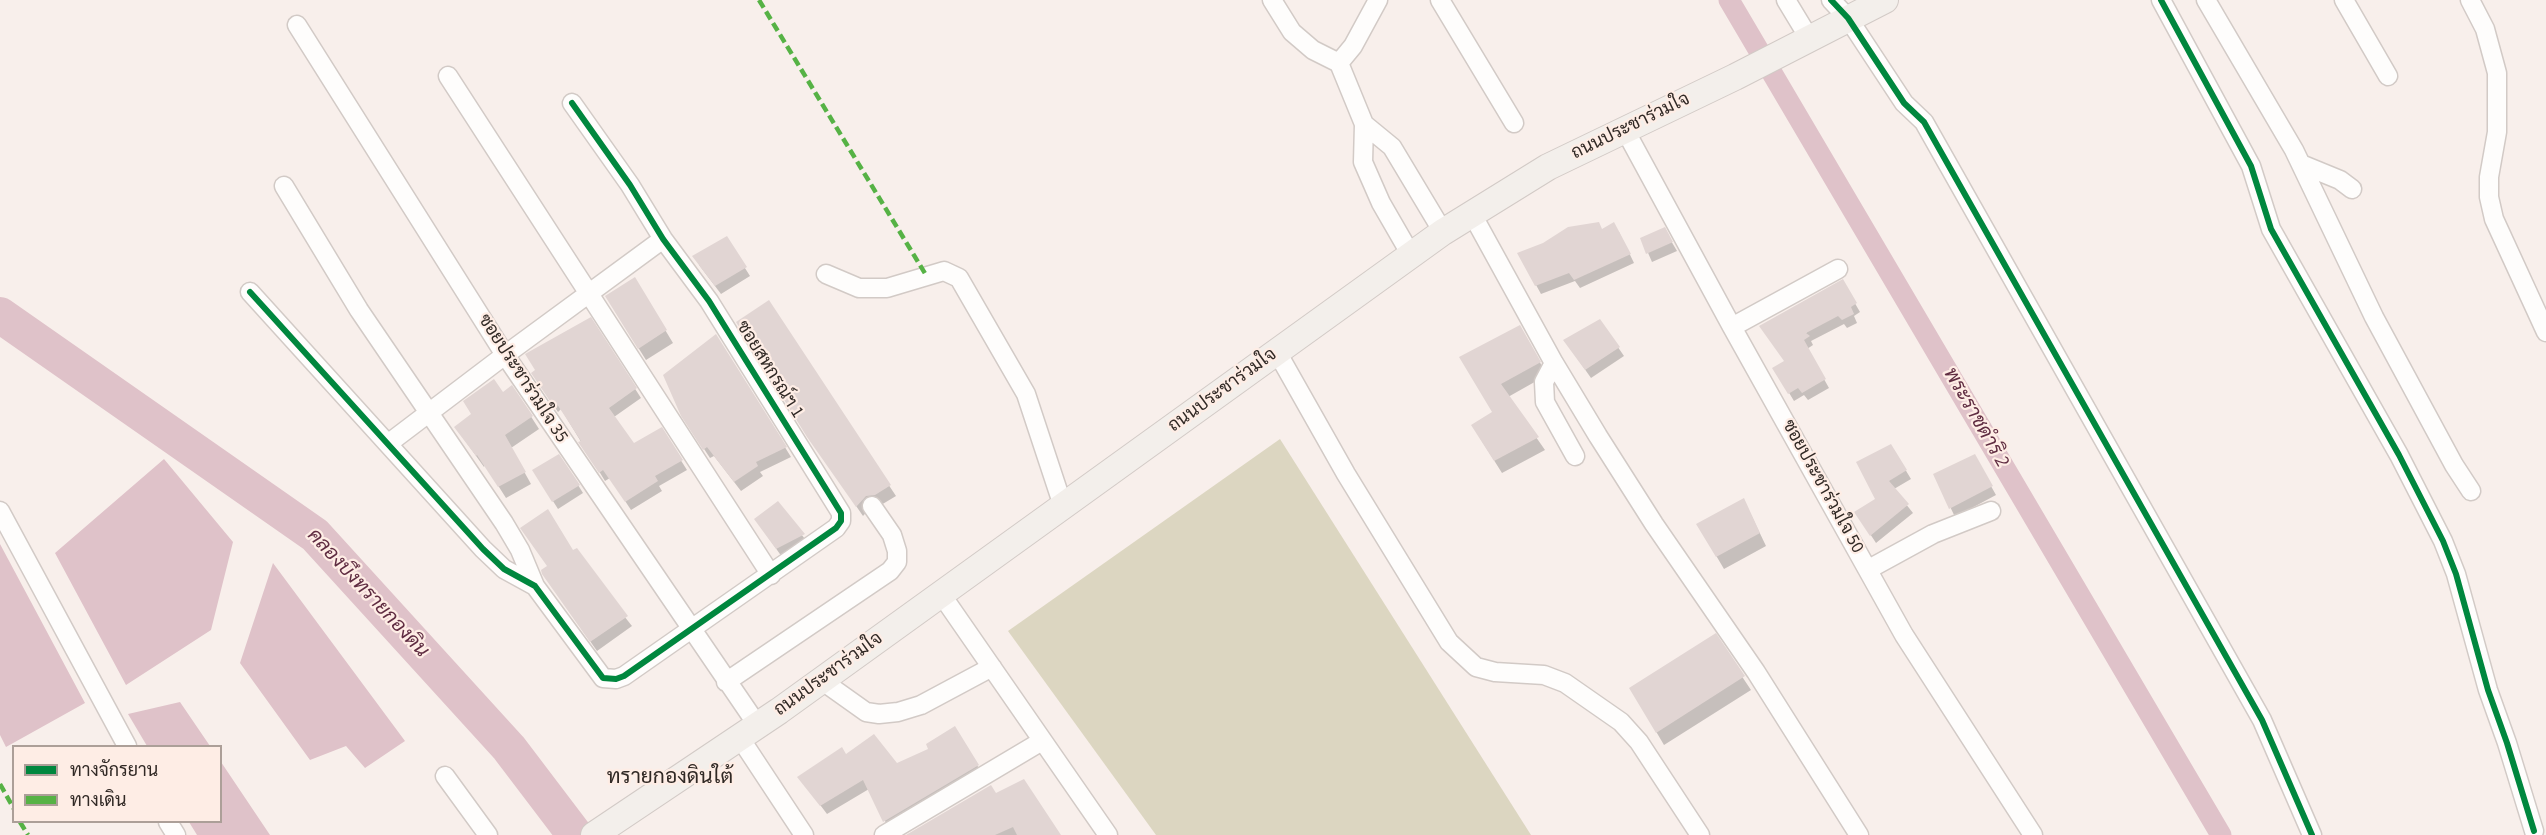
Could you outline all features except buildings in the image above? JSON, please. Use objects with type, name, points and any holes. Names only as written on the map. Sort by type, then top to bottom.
[{"type":"main road","name":"ถนนประชาร่วมใจ","points":[[594,835],[821,681],[1443,232],[1548,167],[1735,77],[1802,42],[1840,9],[1885,0]]},
{"type":"street","points":[[1272,0],[1292,32],[1313,50],[1339,63],[1364,124],[1363,162],[1381,203],[1411,255]]},
{"type":"street","points":[[1339,63],[1353,46],[1378,0]]},
{"type":"street","points":[[1440,0],[1515,123]]},
{"type":"street","points":[[1786,0],[1802,42]]},
{"type":"street","points":[[2161,0],[2181,33],[2251,166],[2271,230],[2399,455],[2443,541],[2456,574],[2488,690],[2534,831]]},
{"type":"street","points":[[2206,0],[2301,164],[2374,317],[2454,465],[2471,491]]},
{"type":"street","points":[[2344,0],[2388,76]]},
{"type":"street","points":[[2470,0],[2485,29],[2497,73],[2497,132],[2489,177],[2494,219],[2546,332]]},
{"type":"street","points":[[1840,9],[1904,104],[1924,122],[2262,720],[2312,835]]},
{"type":"street","name":"ซอยประชาร่วมใจ 35","points":[[297,25],[505,355],[726,682],[749,732],[804,835]]},
{"type":"street","points":[[284,186],[359,310],[504,523],[520,550],[535,586],[603,678],[616,679],[624,676],[771,575],[448,76]]},
{"type":"street","name":"ซอยสหกรณ์ฯ 1","points":[[573,103],[630,185],[663,239],[709,302],[839,508],[841,521],[836,528],[771,575]]},
{"type":"street","points":[[1364,124],[1392,147],[1443,232]]},
{"type":"street","name":"ซอยประชาร่วมใจ 50","points":[[1625,130],[1904,635],[2033,835]]},
{"type":"street","points":[[2301,164],[2340,180],[2352,189]]},
{"type":"street","points":[[1473,214],[1554,363],[1654,524],[1756,672],[1859,835]]},
{"type":"street","points":[[389,443],[663,239]]},
{"type":"street","points":[[1732,327],[1838,269]]},
{"type":"street","points":[[826,274],[859,288],[887,288],[944,272],[959,278],[1026,394],[1063,506]]},
{"type":"street","points":[[250,292],[483,549],[504,569],[535,586]]},
{"type":"street","points":[[1277,352],[1346,474],[1449,642],[1476,667],[1495,672],[1544,675],[1565,684],[1621,722],[1639,742],[1700,835]]},
{"type":"street","points":[[1554,363],[1544,382],[1545,402],[1575,456]]},
{"type":"street","points":[[726,682],[890,572],[897,562],[897,551],[892,536],[872,506]]},
{"type":"street","points":[[0,511],[126,745]]},
{"type":"street","points":[[1869,569],[1933,534],[1991,512]]},
{"type":"street","points":[[941,594],[1108,835]]},
{"type":"street","points":[[821,681],[866,712],[879,714],[898,712],[921,705],[992,667]]},
{"type":"street","points":[[884,835],[1042,741]]},
{"type":"street","points":[[446,776],[488,835]]},
{"type":"shaded area","points":[[1280,439],[1531,835],[1156,835],[1008,631]]},
{"type":"shaded area","points":[[164,459],[233,542],[211,630],[126,685],[55,553]]},
{"type":"shaded area","points":[[0,544],[85,703],[6,747],[0,735]]},
{"type":"shaded area","points":[[273,563],[405,741],[365,768],[346,746],[310,760],[240,663]]},
{"type":"shaded area","points":[[180,702],[209,745],[146,745],[128,714]]},
{"type":"shaded area","points":[[222,763],[270,835],[197,835],[190,823],[222,823]]},
{"type":"waterway","name":"พระราชดำริ 2","points":[[1729,0],[2221,835]]},
{"type":"waterway","name":"คลองบึงทรายกองดิน","points":[[0,315],[315,535],[509,748],[575,835]]},
{"type":"marked path","points":[[759,0],[926,275]]},
{"type":"marked path","points":[[0,784],[12,805]]},
{"type":"marked path","points":[[21,823],[28,835]]},
{"type":"cycle path","points":[[1831,0],[1848,18],[1904,103],[1924,122],[2262,720],[2312,835]]},
{"type":"cycle path","points":[[2161,0],[2251,166],[2271,229],[2399,455],[2443,541],[2456,574],[2488,690],[2534,831]]},
{"type":"cycle path","points":[[250,292],[483,549],[504,569],[535,586],[603,678],[616,679],[624,676],[836,528],[841,521],[841,513],[709,301],[663,239],[630,185],[572,103]]},
{"type":"district","name":"ทรายกองดินใต้","points":[[670,778]]}]
